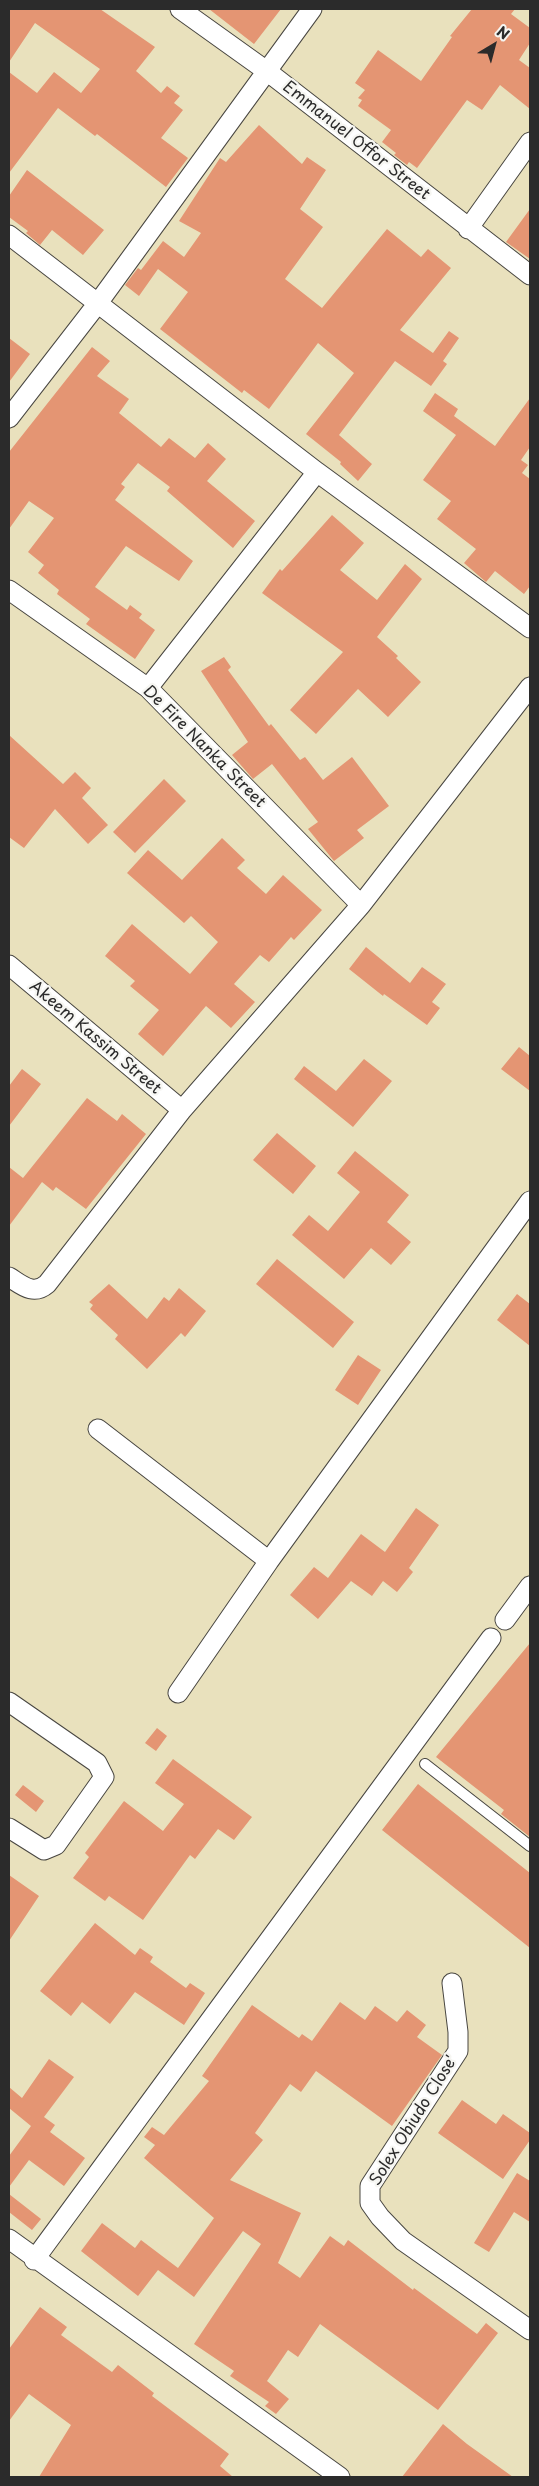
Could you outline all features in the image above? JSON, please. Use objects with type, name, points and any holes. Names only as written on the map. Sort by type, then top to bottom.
[{"type":"street","name":"Emmanuel Offor Street","points":[[180,9],[268,72],[468,229],[530,275]]},
{"type":"street","points":[[9,418],[98,303],[268,72],[312,9]]},
{"type":"street","points":[[468,229],[530,142]]},
{"type":"street","points":[[9,235],[317,472],[530,628]]},
{"type":"street","points":[[148,688],[317,472]]},
{"type":"street","name":"De Fire Nanka Street","points":[[9,590],[148,688],[361,905]]},
{"type":"street","points":[[9,1277],[32,1290],[40,1290],[47,1284],[182,1110],[361,905],[530,688]]},
{"type":"street","name":"Akeem Kassim Street","points":[[9,965],[182,1110]]},
{"type":"street","points":[[178,1693],[269,1561],[530,1200]]},
{"type":"street","points":[[98,1429],[269,1561]]},
{"type":"street","points":[[505,1620],[530,1586]]},
{"type":"street","points":[[34,2260],[491,1638]]},
{"type":"street","points":[[9,1702],[97,1763],[104,1777],[56,1845],[44,1850],[9,1828]]},
{"type":"street","name":"Solex Obiudo Close'","points":[[452,1983],[458,2032],[458,2051],[370,2186],[370,2203],[380,2218],[403,2241],[530,2330]]},
{"type":"street","points":[[9,2239],[34,2260],[340,2477]]},
{"type":"lane","points":[[425,1764],[530,1846]]},
{"type":"building","points":[[9,9],[100,9],[155,47],[136,71],[161,93],[167,86],[180,96],[174,103],[183,110],[161,138],[188,158],[166,187],[97,134],[95,136],[58,108],[9,173],[9,72],[37,93],[54,72],[81,93],[100,69],[35,23],[9,62]]},
{"type":"building","points":[[209,9],[281,9],[254,44]]},
{"type":"building","points":[[472,9],[515,9],[511,14],[530,28],[530,43],[519,60],[530,68],[530,109],[500,85],[482,110],[467,100],[417,168],[409,162],[407,165],[382,142],[391,130],[358,106],[362,100],[358,98],[365,90],[355,83],[378,50],[421,81],[452,37],[450,36]]},
{"type":"building","points":[[259,125],[302,164],[307,157],[326,170],[300,209],[323,227],[285,279],[322,308],[387,229],[421,257],[428,249],[451,268],[400,330],[433,353],[449,331],[459,338],[443,361],[447,364],[431,386],[395,361],[339,435],[372,464],[358,481],[340,464],[341,462],[306,434],[354,373],[318,343],[269,409],[244,390],[242,393],[160,329],[188,292],[158,269],[139,296],[125,285],[138,268],[141,270],[163,241],[184,257],[201,233],[179,221],[220,158],[226,162]]},
{"type":"building","points":[[27,170],[104,230],[83,255],[52,230],[40,245],[26,233],[28,231],[9,217],[9,196]]},
{"type":"building","points":[[530,209],[530,259],[506,242]]},
{"type":"building","points":[[9,338],[30,354],[9,382]]},
{"type":"building","points":[[92,347],[110,361],[97,376],[129,399],[119,413],[161,447],[169,438],[195,458],[208,443],[226,459],[207,481],[255,521],[233,548],[167,491],[170,487],[138,463],[121,484],[125,487],[115,500],[193,561],[179,581],[126,546],[95,587],[127,610],[130,605],[142,614],[139,618],[155,630],[135,659],[86,624],[90,619],[57,594],[59,590],[38,573],[44,565],[28,552],[54,518],[29,501],[9,529],[9,452]]},
{"type":"building","points":[[435,393],[458,409],[454,416],[495,446],[530,398],[530,447],[521,460],[528,465],[522,473],[530,479],[530,586],[524,594],[495,571],[486,582],[464,563],[476,549],[437,519],[451,501],[423,480],[456,435],[423,411]]},
{"type":"building","points":[[332,515],[364,543],[340,570],[377,600],[405,564],[422,579],[377,637],[398,656],[396,658],[421,682],[388,717],[358,689],[316,734],[290,710],[343,652],[262,593],[280,569],[282,571]]},
{"type":"building","points":[[224,657],[231,667],[228,670],[269,726],[271,724],[300,760],[305,757],[323,780],[352,757],[389,806],[357,830],[364,838],[334,861],[308,829],[318,822],[272,764],[253,779],[232,755],[248,742],[201,671]]},
{"type":"building","points":[[9,735],[63,784],[75,772],[91,788],[82,798],[108,825],[88,844],[55,809],[24,848],[9,837]]},
{"type":"building","points":[[164,779],[186,801],[135,853],[113,832]]},
{"type":"building","points":[[222,838],[245,860],[237,868],[266,894],[283,875],[322,910],[294,940],[291,937],[269,962],[260,955],[234,984],[255,1002],[231,1028],[206,1006],[163,1056],[138,1034],[159,1010],[130,986],[135,981],[105,956],[132,924],[190,974],[218,942],[191,916],[184,923],[127,873],[148,850],[182,880]]},
{"type":"building","points":[[366,947],[410,983],[422,967],[446,984],[432,1002],[440,1008],[427,1025],[384,994],[383,996],[349,969]]},
{"type":"building","points":[[519,1047],[530,1056],[530,1091],[501,1069]]},
{"type":"building","points":[[364,1059],[392,1081],[353,1127],[294,1079],[304,1066],[336,1091]]},
{"type":"building","points":[[22,1069],[41,1084],[9,1126],[9,1086]]},
{"type":"building","points":[[87,1098],[117,1121],[122,1114],[146,1134],[86,1209],[56,1187],[53,1191],[42,1182],[9,1226],[9,1167],[23,1178]]},
{"type":"building","points":[[277,1133],[316,1166],[293,1194],[253,1160]]},
{"type":"building","points":[[355,1151],[409,1195],[387,1222],[411,1242],[391,1265],[371,1248],[344,1279],[292,1235],[309,1215],[328,1231],[360,1192],[337,1173]]},
{"type":"building","points":[[277,1259],[354,1322],[333,1348],[256,1284]]},
{"type":"building","points":[[109,1284],[147,1319],[164,1297],[169,1301],[179,1288],[206,1311],[185,1337],[181,1333],[147,1369],[115,1339],[118,1335],[90,1309],[93,1305],[89,1302]]},
{"type":"building","points":[[517,1294],[530,1304],[530,1346],[497,1320]]},
{"type":"building","points":[[358,1355],[381,1370],[358,1405],[335,1390]]},
{"type":"building","points":[[416,1508],[439,1525],[409,1568],[413,1572],[397,1592],[383,1581],[372,1596],[351,1581],[318,1619],[290,1595],[314,1567],[328,1578],[361,1534],[385,1552]]},
{"type":"building","points":[[530,1643],[530,1837],[501,1814],[504,1810],[436,1757]]},
{"type":"building","points":[[157,1728],[167,1736],[156,1751],[145,1743]]},
{"type":"building","points":[[173,1759],[252,1817],[234,1840],[218,1829],[195,1859],[190,1855],[143,1920],[109,1896],[105,1901],[73,1878],[89,1857],[85,1853],[124,1801],[163,1831],[184,1804],[155,1783]]},
{"type":"building","points":[[418,1784],[530,1873],[530,1948],[382,1830]]},
{"type":"building","points":[[23,1785],[44,1801],[36,1812],[15,1795]]},
{"type":"building","points":[[9,1875],[39,1896],[9,1941]]},
{"type":"building","points":[[95,1923],[135,1955],[140,1948],[153,1957],[150,1962],[186,1988],[190,1983],[205,1993],[184,2025],[135,1992],[110,2024],[82,2002],[71,2016],[40,1991]]},
{"type":"building","points":[[340,2002],[365,2020],[375,2006],[397,2022],[407,2010],[426,2025],[417,2037],[442,2055],[392,2126],[316,2071],[301,2092],[290,2084],[255,2133],[263,2140],[230,2180],[301,2213],[278,2263],[300,2278],[330,2236],[344,2246],[348,2240],[413,2290],[414,2288],[477,2334],[486,2323],[498,2333],[438,2410],[320,2324],[298,2357],[288,2350],[267,2381],[289,2399],[276,2414],[265,2406],[269,2402],[230,2376],[234,2371],[194,2344],[261,2244],[243,2231],[194,2297],[158,2270],[138,2296],[81,2251],[102,2223],[135,2248],[141,2240],[178,2268],[214,2218],[144,2158],[155,2145],[144,2137],[152,2127],[164,2135],[209,2081],[202,2076],[252,2005],[299,2038],[302,2034],[312,2041]]},
{"type":"building","points":[[49,2059],[74,2077],[44,2117],[55,2125],[50,2132],[85,2158],[64,2186],[29,2160],[9,2187],[9,2156],[31,2126],[9,2108],[9,2087],[22,2098]]},
{"type":"building","points":[[462,2100],[496,2124],[503,2114],[530,2133],[530,2140],[503,2179],[438,2133]]},
{"type":"building","points":[[517,2173],[530,2181],[530,2222],[514,2212],[489,2252],[474,2243]]},
{"type":"building","points":[[9,2194],[41,2219],[32,2230],[9,2212]]},
{"type":"building","points":[[40,2307],[67,2327],[61,2335],[112,2372],[118,2365],[154,2393],[152,2396],[229,2454],[220,2466],[233,2477],[39,2477],[71,2425],[29,2394],[9,2421],[9,2349]]},
{"type":"building","points":[[443,2424],[467,2444],[513,2477],[402,2477]]}]
